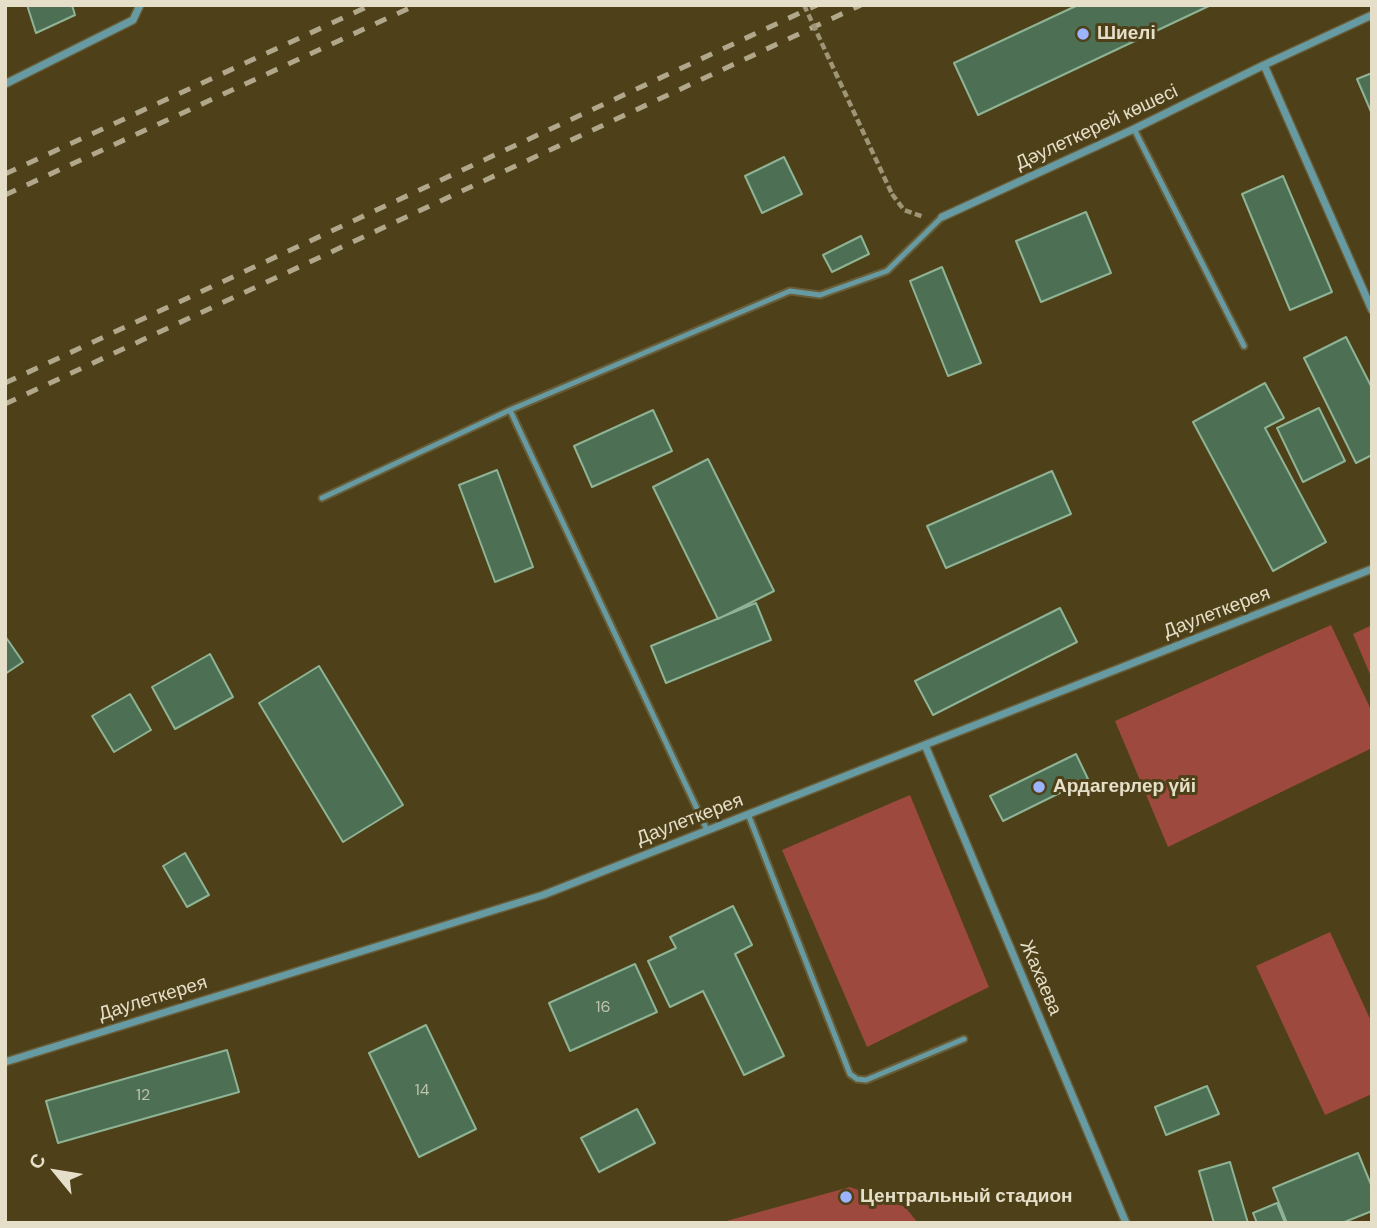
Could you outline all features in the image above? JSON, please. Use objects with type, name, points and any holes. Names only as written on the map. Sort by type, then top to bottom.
[{"type":"street","points":[[5,84],[133,20],[140,5]]},
{"type":"street","points":[[1372,15],[1264,65],[1372,310]]},
{"type":"street","name":"Дәулеткерей көшесі","points":[[942,217],[1134,129],[1264,65]]},
{"type":"street","name":"Даулеткерея","points":[[5,1062],[543,895],[1372,569]]},
{"type":"street","name":"Жахаева","points":[[925,745],[1126,1223]]},
{"type":"lane","points":[[1134,129],[1244,346]]},
{"type":"lane","points":[[323,498],[510,410],[790,292],[820,295],[887,271],[942,217]]},
{"type":"lane","points":[[510,410],[707,830]]},
{"type":"lane","points":[[748,814],[850,1074],[857,1079],[866,1080],[964,1039]]},
{"type":"path","points":[[804,5],[892,194],[904,210],[924,217],[942,217]]},
{"type":"shaded area","points":[[1331,625],[1372,712],[1372,748],[1168,847],[1115,721]]},
{"type":"shaded area","points":[[1372,625],[1372,679],[1353,634]]},
{"type":"shaded area","points":[[910,795],[989,987],[867,1047],[782,850]]},
{"type":"shaded area","points":[[1330,932],[1372,1023],[1372,1094],[1325,1115],[1256,966]]},
{"type":"shaded area","name":"Центральный стадион","points":[[850,1187],[905,1207],[918,1223],[719,1223]]},
{"type":"building","points":[[27,5],[72,5],[75,15],[36,33]]},
{"type":"building","name":"Шиелі","points":[[1078,5],[1211,5],[978,115],[954,63]]},
{"type":"building","points":[[1372,73],[1372,114],[1357,79]]},
{"type":"building","points":[[784,157],[802,194],[762,213],[745,176]]},
{"type":"building","points":[[1283,176],[1332,292],[1290,310],[1242,194]]},
{"type":"building","points":[[1086,212],[1111,273],[1041,302],[1016,241]]},
{"type":"building","points":[[861,236],[869,254],[832,272],[823,255]]},
{"type":"building","points":[[942,267],[981,363],[948,376],[910,281]]},
{"type":"building","points":[[1346,337],[1372,388],[1372,455],[1356,463],[1304,358]]},
{"type":"building","points":[[1265,383],[1284,418],[1265,428],[1326,542],[1273,571],[1193,422]]},
{"type":"building","points":[[1319,408],[1345,461],[1303,482],[1277,428]]},
{"type":"building","points":[[653,410],[672,451],[592,487],[574,446]]},
{"type":"building","points":[[708,459],[774,591],[718,619],[653,487]]},
{"type":"building","points":[[497,470],[533,567],[495,582],[459,485]]},
{"type":"building","points":[[1052,471],[1071,514],[946,568],[927,526]]},
{"type":"building","points":[[756,603],[771,640],[666,683],[651,646]]},
{"type":"building","points":[[1060,608],[1077,642],[933,715],[915,681]]},
{"type":"building","points":[[5,636],[23,662],[5,674]]},
{"type":"building","points":[[210,654],[233,697],[175,729],[152,687]]},
{"type":"building","points":[[319,666],[403,805],[343,842],[259,703]]},
{"type":"building","points":[[130,694],[151,730],[114,752],[92,716]]},
{"type":"building","name":"Ардагерлер үйі","points":[[1076,754],[1088,779],[1003,821],[990,796]]},
{"type":"building","points":[[185,853],[209,895],[187,907],[163,866]]},
{"type":"building","points":[[733,906],[752,945],[735,954],[784,1056],[744,1075],[703,991],[670,1007],[648,961],[676,948],[670,937]]},
{"type":"building","points":[[635,964],[657,1012],[570,1051],[549,1003]]},
{"type":"building","points":[[426,1025],[476,1129],[419,1157],[369,1053]]},
{"type":"building","points":[[227,1050],[239,1092],[58,1143],[46,1101]]},
{"type":"building","points":[[1207,1086],[1219,1114],[1166,1135],[1155,1107]]},
{"type":"building","points":[[637,1109],[655,1143],[599,1172],[581,1138]]},
{"type":"building","points":[[1358,1153],[1372,1187],[1372,1211],[1342,1223],[1287,1223],[1273,1188]]},
{"type":"building","points":[[1230,1162],[1248,1223],[1214,1223],[1199,1171]]},
{"type":"building","points":[[1277,1203],[1285,1223],[1257,1223],[1253,1213]]},
{"type":"railway","points":[[5,174],[371,5]]},
{"type":"railway","points":[[5,195],[416,5]]},
{"type":"railway","points":[[5,383],[817,5]]},
{"type":"railway","points":[[5,404],[861,5]]},
{"type":"place","name":"Шиелі","points":[[1083,34]]},
{"type":"place","name":"Ардагерлер үйі","points":[[1039,787]]},
{"type":"place","name":"Центральный стадион","points":[[846,1197]]}]
